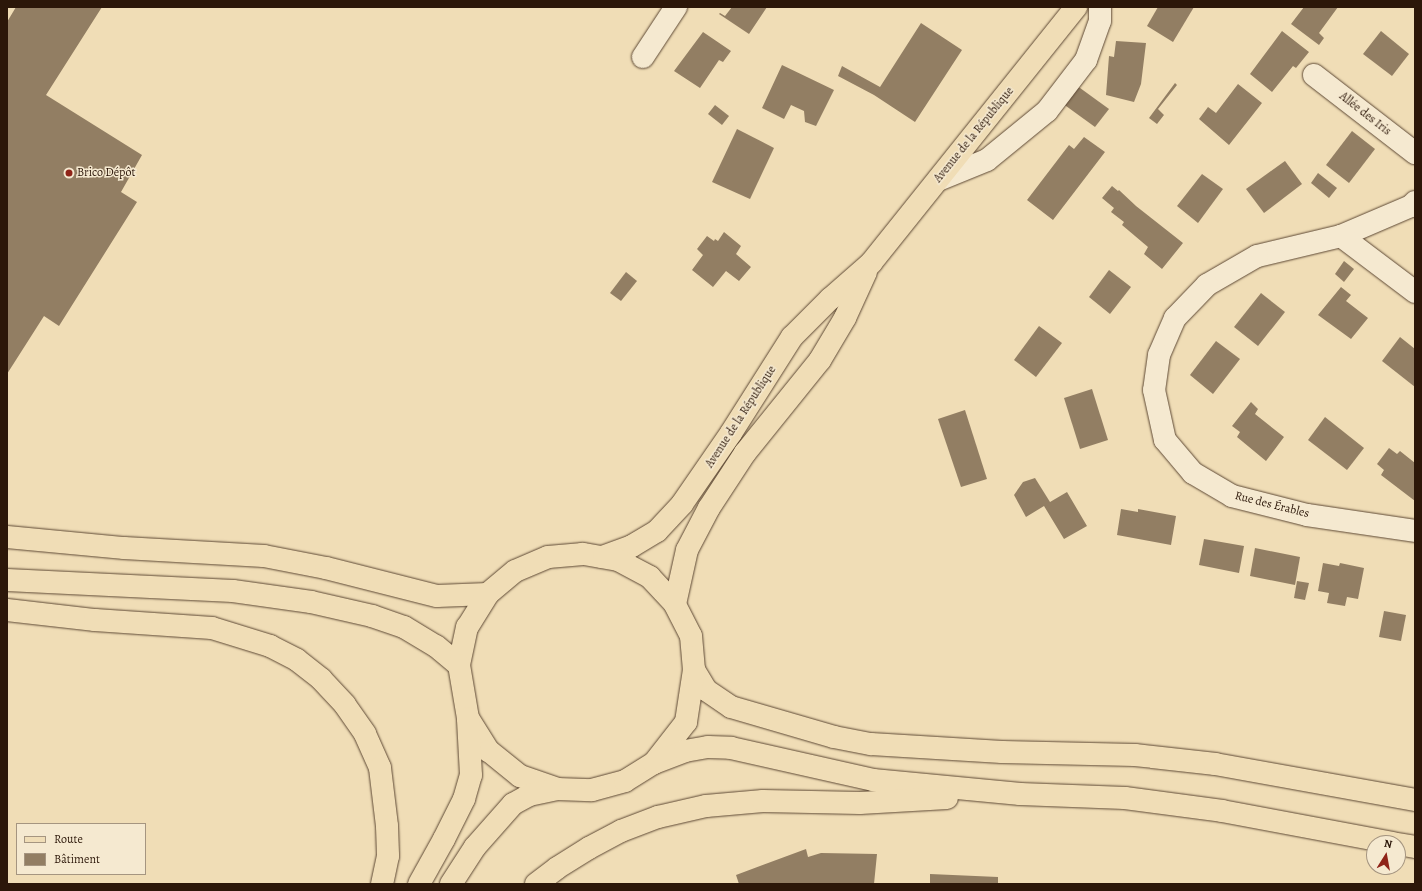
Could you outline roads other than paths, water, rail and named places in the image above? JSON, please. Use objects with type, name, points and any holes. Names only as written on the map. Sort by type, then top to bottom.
[{"type":"main road","name":"Avenue de la République","points":[[602,557],[632,546],[657,531],[682,504],[731,433],[792,337],[830,299],[871,263],[1076,7]]},
{"type":"main road","name":"Avenue de la République","points":[[675,604],[687,550],[709,508],[745,453],[820,360],[844,318],[871,263]]},
{"type":"main road","points":[[7,537],[124,548],[264,556],[326,568],[437,596],[488,594]]},
{"type":"main road","points":[[419,884],[464,799],[471,775],[468,718],[459,666],[467,627],[488,594],[515,571],[548,557],[583,554],[618,560],[650,578],[675,604],[691,636],[694,670],[686,722],[654,763]]},
{"type":"main road","points":[[7,580],[233,591],[311,602],[372,616],[404,627],[436,646],[459,666]]},
{"type":"main road","points":[[7,610],[95,620],[212,628],[270,646],[297,660],[320,679],[345,705],[365,734],[380,768],[388,826],[388,856],[382,884]]},
{"type":"main road","points":[[694,670],[706,690],[731,707],[792,726],[864,742],[920,748],[1002,752],[1135,754],[1215,764],[1415,800]]},
{"type":"main road","points":[[468,718],[489,751],[520,776],[557,789]]},
{"type":"main road","points":[[452,884],[475,847],[513,804],[529,795],[557,789],[592,790],[625,781],[654,763],[685,751],[708,747],[731,748],[873,780],[1020,794],[1125,798],[1222,811],[1366,838]]},
{"type":"main road","points":[[536,884],[582,852],[621,832],[658,817],[706,806],[763,801],[860,803],[1020,794]]},
{"type":"street","points":[[643,57],[676,7]]},
{"type":"street","points":[[938,180],[987,160],[1047,110],[1086,60],[1100,21],[1100,7]]},
{"type":"street","name":"Allée des Iris","points":[[1314,75],[1415,153]]},
{"type":"street","name":"Rue des Érables","points":[[1415,202],[1411,206],[1341,236],[1257,256],[1207,285],[1175,318],[1159,355],[1154,390],[1165,440],[1193,473],[1232,496],[1308,515],[1415,531]]},
{"type":"street","points":[[1341,236],[1415,292]]},
{"type":"place","name":"Brico Dépôt","points":[[69,173]]}]
